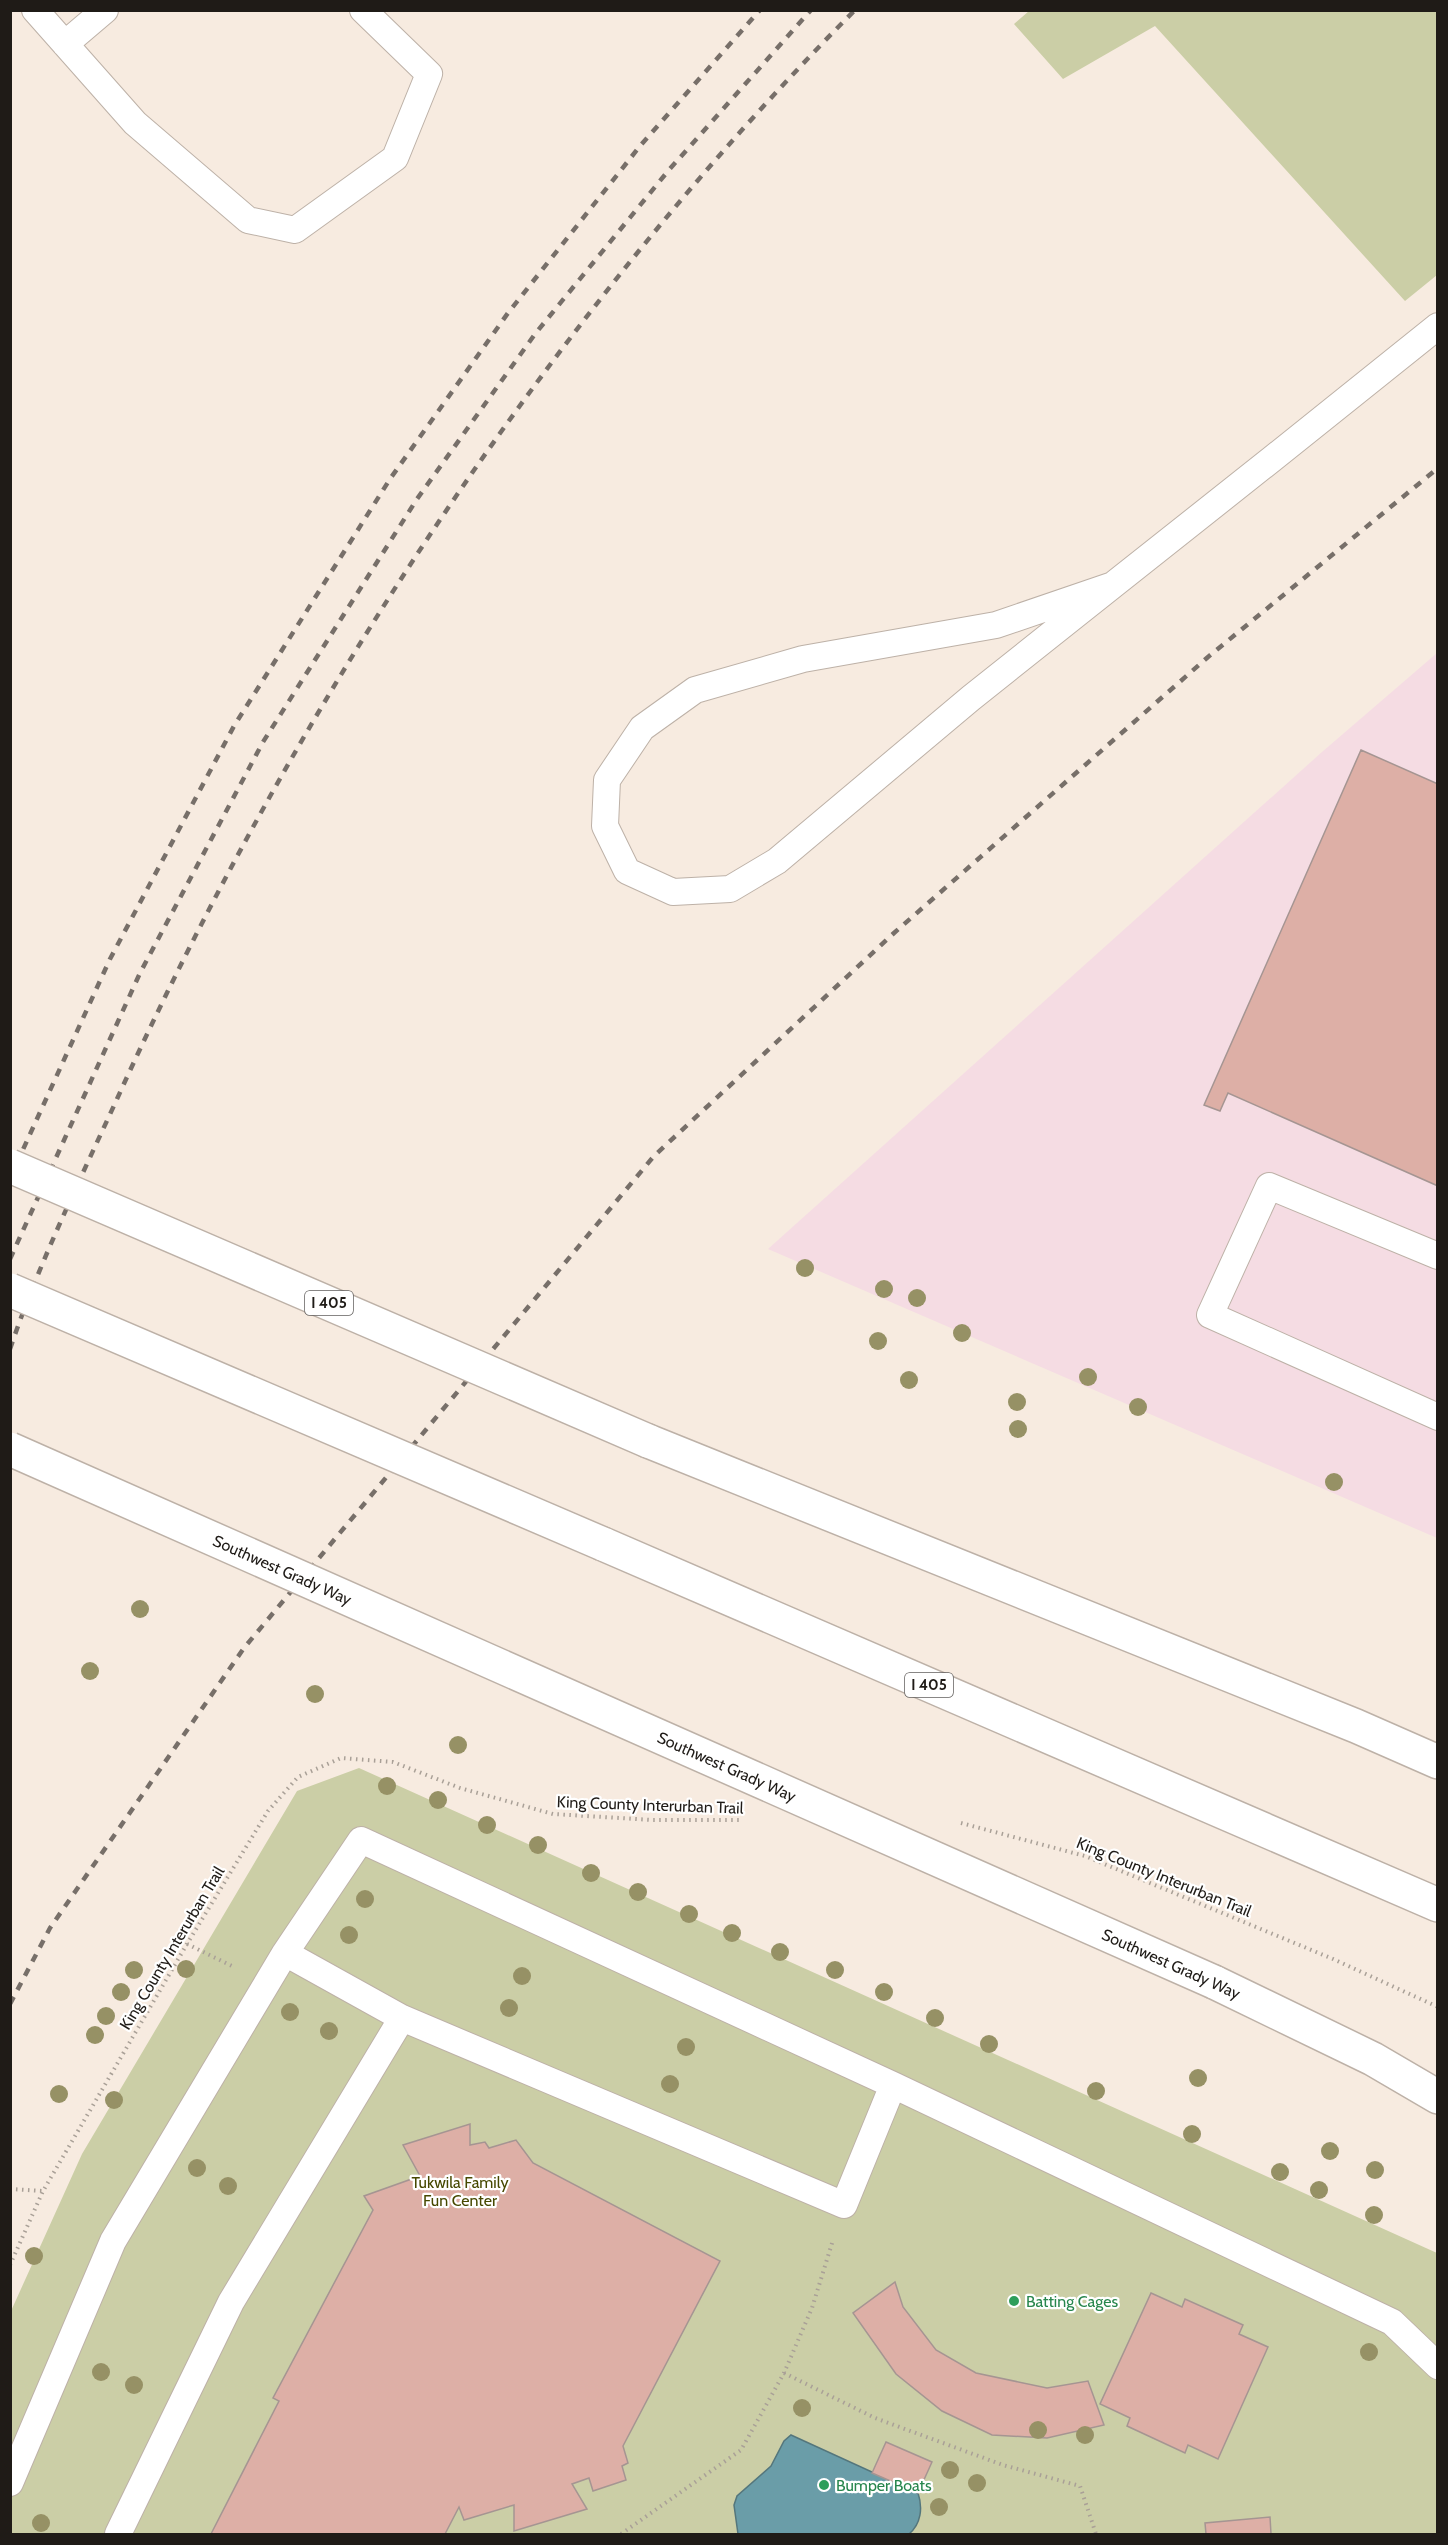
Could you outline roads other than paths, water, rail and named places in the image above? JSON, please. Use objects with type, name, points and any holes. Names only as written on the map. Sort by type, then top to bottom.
[{"type":"main road","name":"I 405","points":[[10,1166],[648,1441],[1356,1726],[1437,1762]]},
{"type":"main road","name":"I 405","points":[[10,1290],[1437,1905]]},
{"type":"main road","name":"Southwest Grady Way","points":[[10,1449],[1214,1982],[1373,2059],[1437,2097]]},
{"type":"main road","points":[[1356,1726],[1437,1745]]},
{"type":"main road","points":[[1254,1825],[1437,1923]]},
{"type":"lane","points":[[35,10],[135,123],[248,220],[295,230],[395,158],[429,74],[363,10]]},
{"type":"lane","points":[[65,44],[105,10]]},
{"type":"lane","points":[[1113,585],[996,625],[804,658],[695,690],[642,728],[607,780],[605,826],[627,871],[673,892],[730,889],[777,861],[971,698],[1113,585],[1437,326]]},
{"type":"lane","points":[[1437,1256],[1269,1186],[1210,1315],[1437,1417]]},
{"type":"lane","points":[[10,2483],[113,2241],[285,1953],[361,1840],[893,2085],[1392,2322],[1437,2366]]},
{"type":"lane","points":[[285,1953],[402,2018],[844,2205],[893,2085]]},
{"type":"lane","points":[[118,2535],[231,2302],[402,2018]]},
{"type":"water","name":"Bumper Boats","points":[[791,2435],[918,2493],[920,2515],[913,2530],[909,2534],[738,2534],[734,2505],[737,2496],[771,2466],[784,2441]]},
{"type":"railway","points":[[10,1178],[110,959],[234,726],[390,479],[508,313],[640,146],[760,10]]},
{"type":"railway","points":[[10,1259],[140,973],[263,742],[417,499],[535,334],[668,171],[811,10]]},
{"type":"railway","points":[[10,1349],[60,1223],[187,952],[265,806],[348,663],[438,522],[534,386],[636,254],[743,129],[855,10]]},
{"type":"railway","points":[[10,2004],[50,1928],[244,1648],[654,1156],[894,933],[1208,657],[1438,468]]},
{"type":"place","name":"Batting Cages","points":[[1014,2301]]},
{"type":"place","name":"Bumper Boats","points":[[824,2485]]},
{"type":"park label","name":"Tukwila Family Fun Center","points":[[460,2191]]}]
